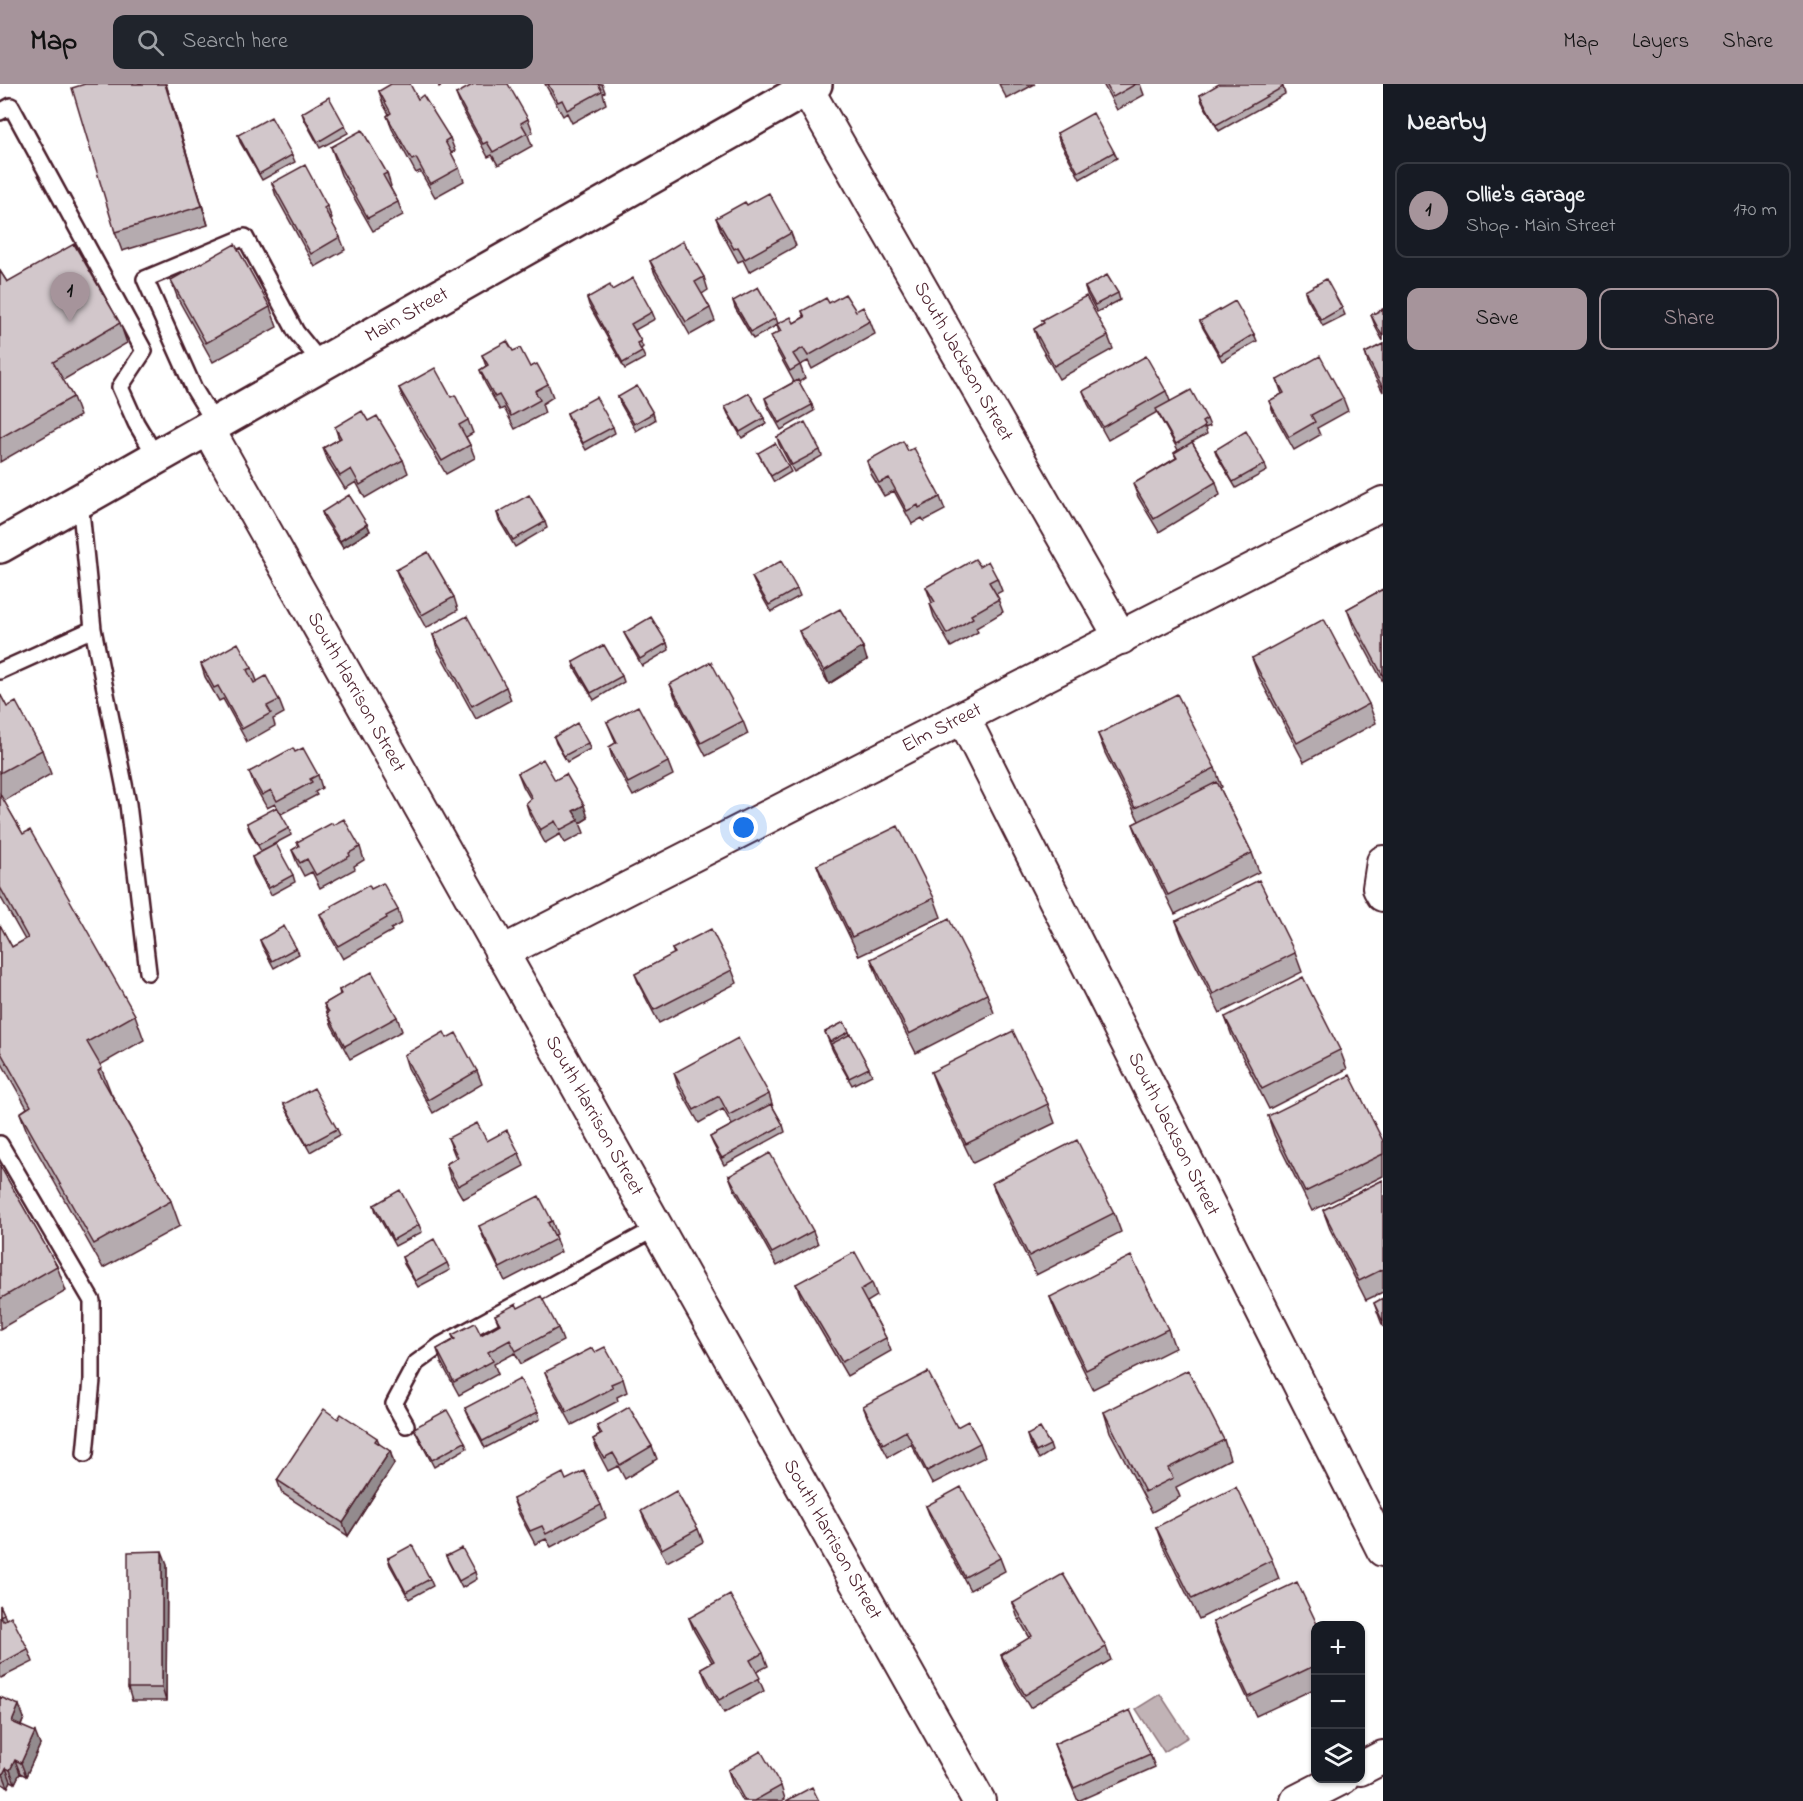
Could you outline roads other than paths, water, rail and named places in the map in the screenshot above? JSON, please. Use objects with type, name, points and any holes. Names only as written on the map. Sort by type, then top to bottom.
[{"type":"main road","name":"Main Street","points":[[0,546],[808,86]]},
{"type":"street","name":"South Jackson Street","points":[[808,86],[1120,638]]},
{"type":"street","name":"South Harrison Street","points":[[212,427],[501,953],[979,1801]]},
{"type":"street","name":"Elm Street","points":[[501,953],[964,719],[1383,503]]},
{"type":"street","name":"South Jackson Street","points":[[964,719],[1383,1550]]},
{"type":"street","points":[[1383,862],[1379,888],[1383,895]]},
{"type":"street","points":[[1365,1766],[1383,1757]]},
{"type":"street","points":[[1303,1800],[1335,1783]]},
{"type":"lane","points":[[0,112],[11,106],[144,351],[120,387],[136,423],[157,458]]},
{"type":"lane","points":[[212,427],[145,279],[245,237],[296,332],[322,364]]},
{"type":"lane","points":[[80,501],[93,630],[128,804],[148,972]]},
{"type":"lane","points":[[0,671],[93,630]]},
{"type":"lane","points":[[0,1144],[92,1301],[92,1380],[85,1454]]},
{"type":"lane","points":[[406,1425],[394,1404],[416,1363],[441,1345],[656,1228]]},
{"type":"place","name":"Ollie's Garage","points":[[70,322]]}]
